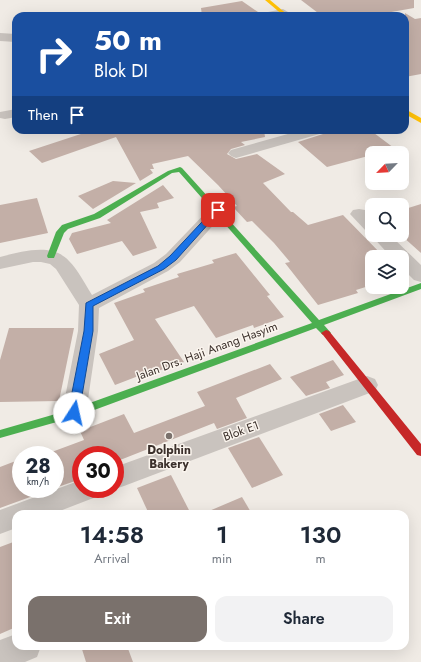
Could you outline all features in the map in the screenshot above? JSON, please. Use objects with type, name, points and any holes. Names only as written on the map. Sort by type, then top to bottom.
[{"type":"street","points":[[267,0],[282,12]]},
{"type":"street","points":[[0,37],[12,38]]},
{"type":"street","points":[[409,114],[421,121]]},
{"type":"street","points":[[236,154],[300,134]]},
{"type":"street","points":[[51,256],[60,232],[65,228],[97,216],[176,169],[181,171],[218,210],[318,323],[421,452]]},
{"type":"street","points":[[89,305],[161,267],[173,258],[218,210]]},
{"type":"street","points":[[359,214],[365,220]]},
{"type":"street","points":[[387,242],[395,250]]},
{"type":"street","points":[[0,263],[24,258],[51,256],[63,265],[89,305],[88,331],[74,413]]},
{"type":"street","points":[[409,264],[421,276]]},
{"type":"street","name":"Jalan Drs. Haji Anang Hasyim","points":[[0,434],[74,413],[421,286]]},
{"type":"street","name":"Blok E1","points":[[124,475],[367,385]]},
{"type":"street","points":[[32,510],[72,495]]},
{"type":"street","points":[[0,522],[12,518]]},
{"type":"street","points":[[0,656],[16,650]]},
{"type":"building","points":[[301,0],[414,0],[414,8],[392,12],[317,12]]},
{"type":"building","points":[[242,1],[258,12],[202,12],[201,8]]},
{"type":"building","points":[[409,15],[415,19],[421,18],[421,74],[409,76]]},
{"type":"building","points":[[81,134],[265,134],[265,137],[241,142],[245,145],[231,149],[227,154],[236,159],[257,154],[285,174],[263,183],[291,212],[293,212],[308,225],[343,215],[365,238],[365,242],[369,242],[377,250],[365,250],[365,287],[356,290],[358,293],[318,305],[285,263],[290,262],[274,243],[252,221],[247,222],[233,207],[237,206],[188,156],[152,164],[154,169],[150,169],[153,173],[140,181],[116,137],[42,163],[29,151]]},
{"type":"building","points":[[323,134],[375,134],[391,146],[365,146],[365,157],[327,167],[298,142]]},
{"type":"building","points":[[113,181],[136,183],[93,209],[78,196]]},
{"type":"building","points":[[163,185],[174,198],[157,203],[159,208],[140,212],[157,248],[133,256],[122,241],[77,254],[69,239],[72,233],[111,223],[107,220]]},
{"type":"building","points":[[37,198],[48,233],[0,243],[0,205]]},
{"type":"building","points":[[421,204],[421,253],[409,242],[409,208]]},
{"type":"building","points":[[236,253],[270,295],[267,296],[284,317],[254,328],[253,325],[216,338],[194,306],[155,319],[184,362],[155,372],[154,370],[115,385],[99,354],[134,340],[114,303],[145,292],[143,289],[179,277],[177,274],[214,263],[212,260]]},
{"type":"building","points":[[9,328],[74,328],[59,401],[0,402],[0,360]]},
{"type":"building","points":[[333,360],[344,375],[326,382],[330,388],[306,396],[290,377]]},
{"type":"building","points":[[270,364],[282,379],[236,398],[247,418],[217,429],[214,423],[124,458],[124,446],[72,446],[72,482],[64,485],[64,447],[84,440],[80,431],[124,414],[134,433],[205,406],[197,392]]},
{"type":"building","points":[[343,405],[356,422],[331,431],[319,414]]},
{"type":"building","points":[[259,437],[283,475],[252,488],[228,448]]},
{"type":"building","points":[[12,462],[12,498],[27,498],[0,508],[0,467]]},
{"type":"building","points":[[171,475],[189,510],[147,510],[137,488]]},
{"type":"building","points":[[242,497],[250,510],[211,510]]},
{"type":"building","points":[[12,542],[12,629],[0,634],[0,547]]},
{"type":"building","points":[[82,650],[128,650],[133,662],[86,662]]},
{"type":"traffic: fast","points":[[51,256],[60,232],[65,227],[97,216],[170,172],[180,169],[326,333]]},
{"type":"traffic: fast","points":[[0,434],[74,413],[421,286]]},
{"type":"traffic: slow","points":[[267,0],[282,12]]},
{"type":"traffic: slow","points":[[409,114],[421,121]]},
{"type":"traffic: jam","points":[[326,333],[421,452]]},
{"type":"place","name":"Dolphin Bakery","points":[[169,436]]},
{"type":"route","points":[[74,413],[88,331],[89,305],[161,267],[173,258],[218,210]]}]
